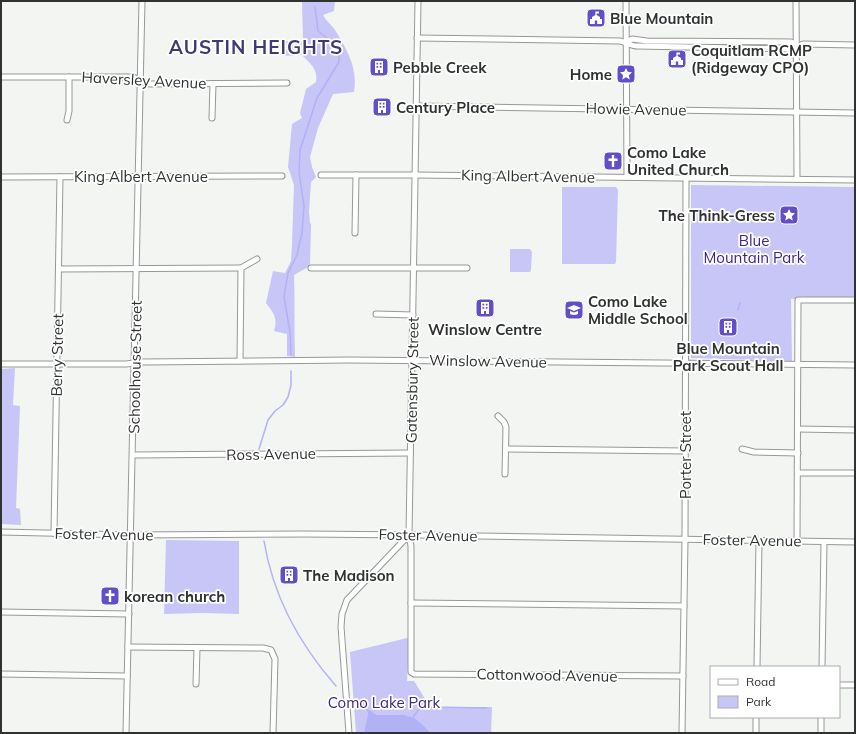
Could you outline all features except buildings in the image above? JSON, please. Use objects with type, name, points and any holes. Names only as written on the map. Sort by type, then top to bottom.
[{"type":"street","name":"Schoolhouse Street","points":[[126,733],[142,1]]},
{"type":"street","name":"Gatensbury Street","points":[[411,672],[411,546],[409,535],[418,1]]},
{"type":"street","points":[[626,1],[627,177]]},
{"type":"street","points":[[796,1],[797,179]]},
{"type":"street","points":[[417,38],[627,42],[633,46],[788,49],[796,45],[803,44],[855,45]]},
{"type":"street","name":"Haversley Avenue","points":[[1,77],[133,77],[149,84],[287,83]]},
{"type":"street","points":[[67,120],[69,112],[69,77]]},
{"type":"street","points":[[212,84],[212,118]]},
{"type":"street","name":"Howie Avenue","points":[[416,106],[855,113]]},
{"type":"street","name":"King Albert Avenue","points":[[321,175],[415,174],[855,180]]},
{"type":"street","points":[[355,233],[356,175]]},
{"type":"street","name":"King Albert Avenue","points":[[1,177],[282,176]]},
{"type":"street","name":"Berry Street","points":[[54,533],[60,177]]},
{"type":"street","name":"Porter Street","points":[[682,733],[685,539],[686,178]]},
{"type":"street","points":[[59,269],[137,270],[241,268],[257,259]]},
{"type":"street","points":[[240,361],[241,268]]},
{"type":"street","points":[[310,268],[467,268]]},
{"type":"street","points":[[797,541],[798,300],[855,300]]},
{"type":"street","points":[[376,314],[413,314]]},
{"type":"street","name":"Winslow Avenue","points":[[1,364],[412,360],[855,365]]},
{"type":"street","points":[[498,416],[504,422],[506,428],[505,474]]},
{"type":"street","points":[[798,429],[855,430]]},
{"type":"street","points":[[506,449],[685,451]]},
{"type":"street","points":[[742,449],[754,452],[798,453]]},
{"type":"street","name":"Ross Avenue","points":[[133,455],[410,453]]},
{"type":"street","points":[[798,473],[855,473]]},
{"type":"street","name":"Foster Avenue","points":[[1,532],[131,535],[409,535],[855,542]]},
{"type":"street","points":[[348,733],[341,627],[343,610],[352,594],[409,535]]},
{"type":"street","points":[[757,666],[759,541]]},
{"type":"street","points":[[822,666],[824,542]]},
{"type":"street","points":[[411,604],[684,606]]},
{"type":"street","points":[[1,612],[129,614]]},
{"type":"street","points":[[128,647],[263,648],[270,650],[274,659],[273,733]]},
{"type":"street","points":[[196,684],[197,648]]},
{"type":"street","name":"Cottonwood Avenue","points":[[411,672],[414,674],[683,676]]},
{"type":"street","points":[[1,674],[127,676]]},
{"type":"street","points":[[840,685],[855,685]]},
{"type":"street","points":[[756,718],[756,733]]},
{"type":"street","points":[[821,718],[821,733]]},
{"type":"green space","points":[[302,1],[335,1],[334,11],[323,15],[335,30],[347,52],[353,67],[355,83],[354,92],[333,94],[318,128],[310,157],[316,177],[311,182],[309,212],[311,224],[310,266],[294,275],[295,357],[287,356],[287,334],[274,331],[276,323],[274,316],[266,303],[273,271],[285,273],[291,261],[294,185],[288,167],[292,124],[302,118],[300,113],[306,89],[316,82],[315,70],[302,55],[282,56],[284,41],[303,42]]},
{"type":"green space","name":"Blue Mountain Park","points":[[691,185],[855,187],[855,299],[791,299],[792,361],[691,358]]},
{"type":"green space","points":[[562,187],[616,187],[618,190],[615,264],[562,264]]},
{"type":"green space","points":[[510,249],[530,249],[532,252],[530,272],[510,272]]},
{"type":"green space","points":[[15,368],[13,405],[20,406],[16,508],[20,509],[21,525],[1,524],[1,369]]},
{"type":"green space","points":[[166,540],[239,541],[239,614],[164,614]]},
{"type":"green space","name":"Como Lake Park","points":[[407,638],[409,639],[407,681],[414,681],[430,707],[492,707],[491,733],[356,733],[350,652]]},
{"type":"shaded area","points":[[369,710],[376,715],[404,715],[414,718],[430,733],[364,733]]},
{"type":"waterway","points":[[291,355],[290,332],[284,297],[288,273],[297,255],[302,233],[304,206],[299,172],[300,150],[317,98],[339,62],[339,51],[333,43],[318,31],[315,7]]},
{"type":"waterway","points":[[738,310],[740,303]]},
{"type":"waterway","points":[[259,449],[268,420],[275,411],[283,405],[288,397],[291,385],[291,371]]},
{"type":"waterway","points":[[264,541],[274,581],[290,619],[311,654],[336,686]]},
{"type":"waterway","points":[[356,701],[368,711]]},
{"type":"waterway","points":[[413,717],[419,709],[427,706],[487,708]]},
{"type":"place","name":"Blue Mountain","points":[[596,18]]},
{"type":"place","name":"Coquitlam RCMP (Ridgeway CPO)","points":[[677,59]]},
{"type":"place","name":"Pebble Creek","points":[[379,67]]},
{"type":"place","name":"Home","points":[[626,74]]},
{"type":"place","name":"Century Place","points":[[382,107]]},
{"type":"place","name":"Como Lake United Church","points":[[613,161]]},
{"type":"place","name":"The Think-Gress","points":[[789,215]]},
{"type":"place","name":"Winslow Centre","points":[[485,308]]},
{"type":"place","name":"Como Lake Middle School","points":[[574,310]]},
{"type":"place","name":"Blue Mountain Park Scout Hall","points":[[728,327]]},
{"type":"place","name":"The Madison","points":[[289,575]]},
{"type":"place","name":"korean church","points":[[110,596]]},
{"type":"district","name":"AUSTIN HEIGHTS","points":[[256,47]]}]
